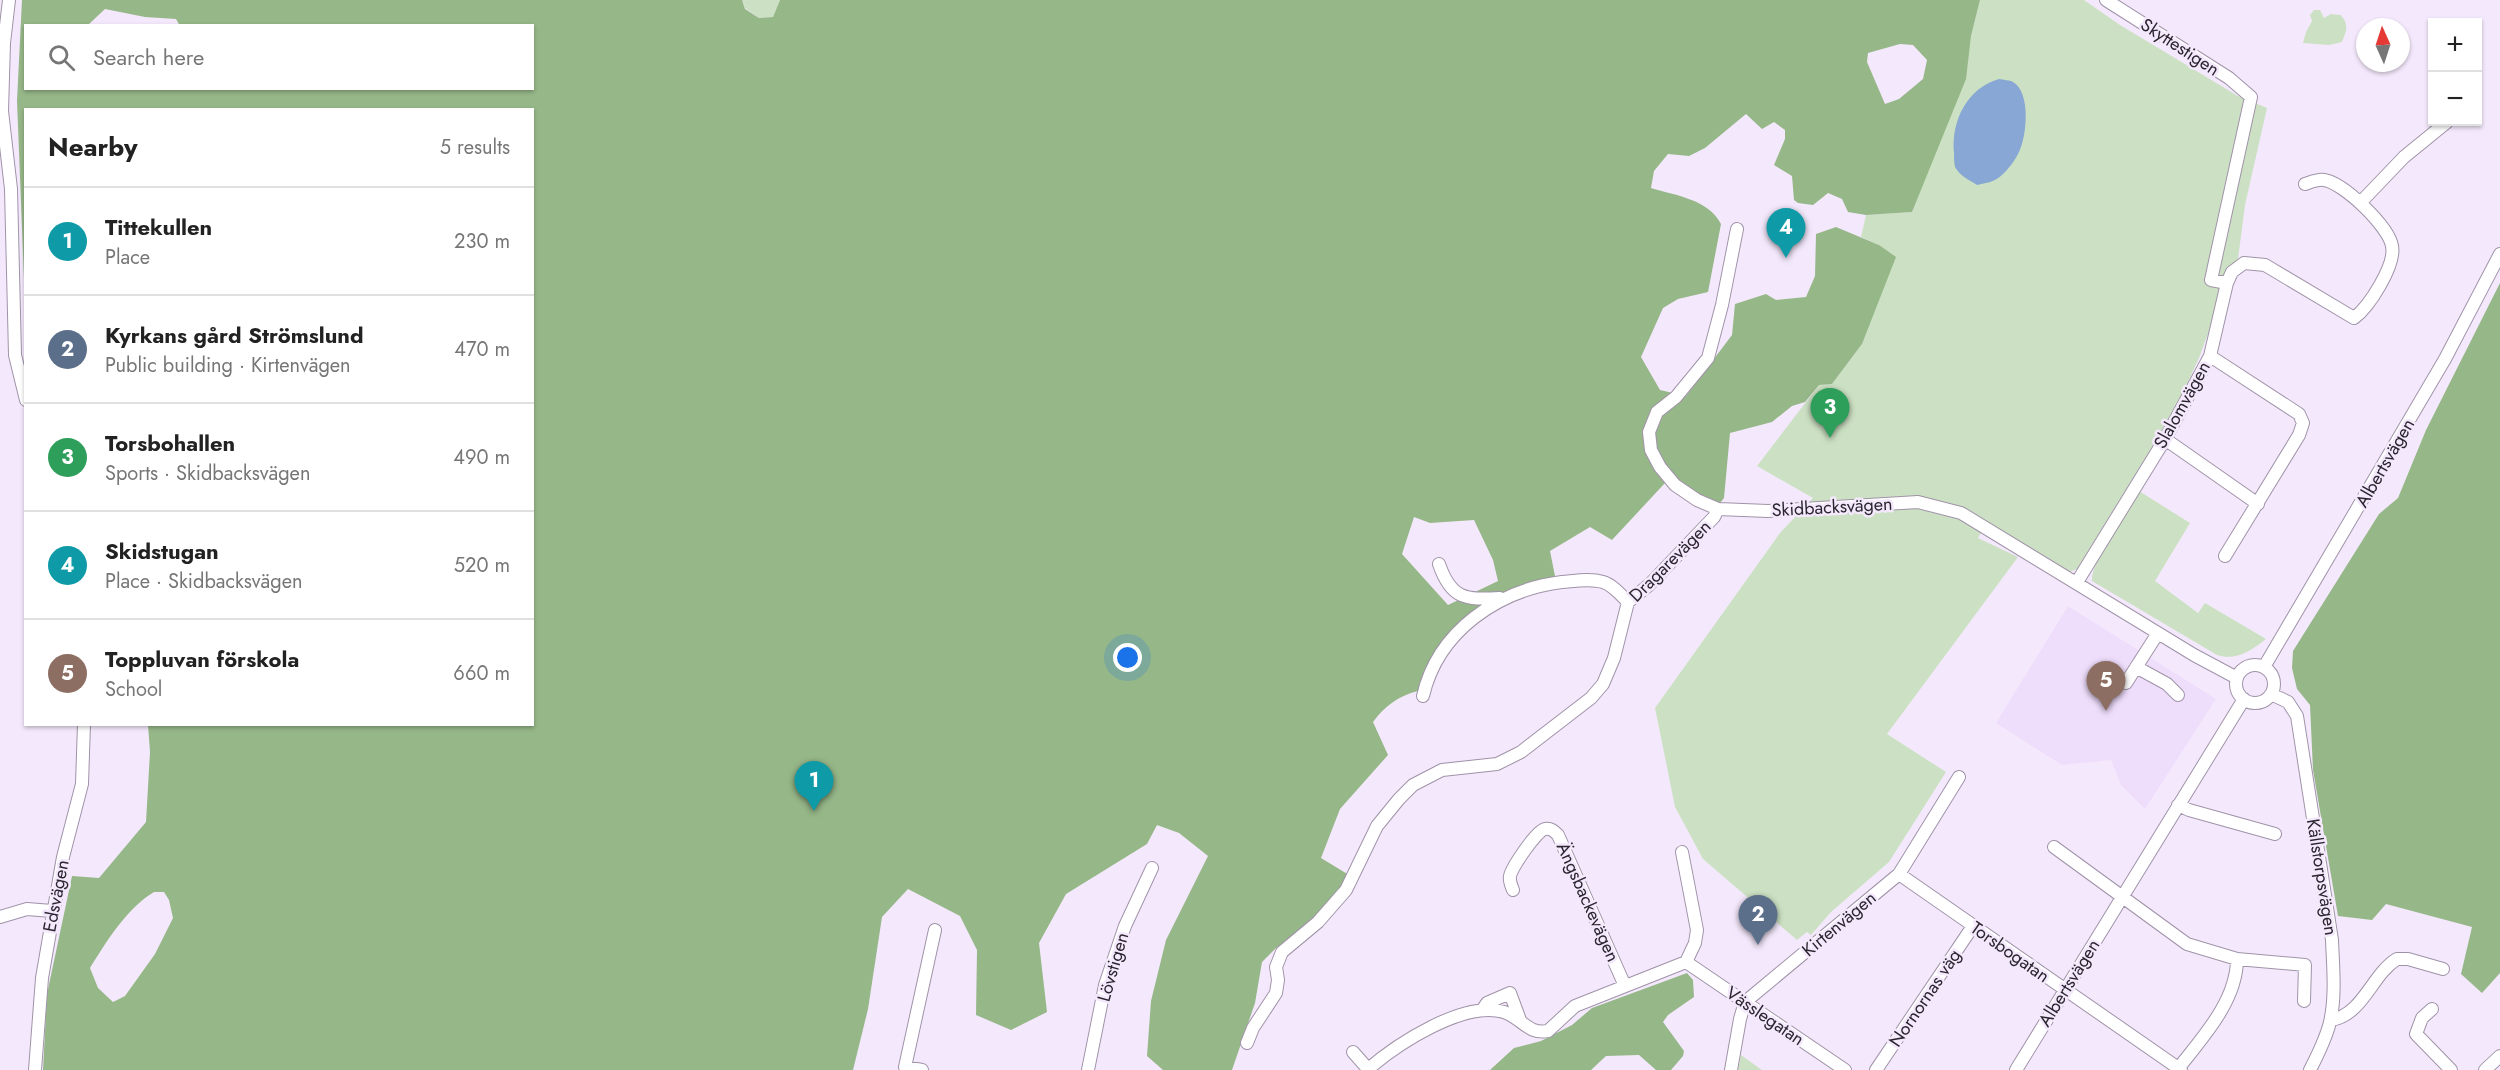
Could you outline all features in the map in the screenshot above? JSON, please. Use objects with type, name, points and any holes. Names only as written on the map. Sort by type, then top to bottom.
[{"type":"street","points":[[9,0],[4,43],[2,111],[11,189],[15,355],[24,391]]},
{"type":"street","name":"Skyttestigen","points":[[2106,0],[2229,78],[2251,98],[2211,280],[2228,283]]},
{"type":"street","points":[[2360,203],[2404,157],[2442,126]]},
{"type":"street","points":[[2228,283],[2232,272],[2244,263],[2265,265],[2354,318],[2362,312],[2391,265],[2393,247],[2388,233],[2360,203],[2335,185],[2323,180],[2305,184]]},
{"type":"street","name":"Skidbacksvägen","points":[[1737,229],[1722,305],[1708,358],[1676,397],[1657,412],[1649,432],[1651,450],[1660,467],[1675,485],[1697,500],[1718,509],[1768,511],[1918,502],[1961,513],[2158,633],[2237,678]]},
{"type":"street","name":"Albertsvägen","points":[[2264,667],[2440,369],[2500,254]]},
{"type":"street","name":"Slalomvägen","points":[[2077,582],[2165,439],[2210,356],[2228,283]]},
{"type":"street","points":[[2210,356],[2299,414],[2303,423],[2299,435],[2225,556]]},
{"type":"street","points":[[2165,439],[2258,504]]},
{"type":"street","name":"Dragarevägen","points":[[1247,1043],[1253,1028],[1276,993],[1278,980],[1276,967],[1282,952],[1318,922],[1341,896],[1377,826],[1399,799],[1413,785],[1442,770],[1497,764],[1521,752],[1591,698],[1603,684],[1614,658],[1628,602],[1649,585],[1714,518],[1718,509]]},
{"type":"street","points":[[1439,564],[1449,587],[1456,594],[1470,599],[1504,598]]},
{"type":"street","points":[[1423,696],[1428,676],[1440,652],[1459,630],[1504,598],[1541,585],[1594,580],[1605,583],[1628,602]]},
{"type":"street","points":[[2126,683],[2158,633]]},
{"type":"street","points":[[2253,665],[2264,667],[2273,680],[2271,693],[2267,699],[2259,703],[2244,699],[2237,690],[2237,678],[2246,668],[2253,665]]},
{"type":"street","points":[[2136,667],[2167,684],[2178,695]]},
{"type":"street","name":"Källstorpsvägen","points":[[2271,693],[2294,708],[2300,727],[2332,940],[2331,1020],[2325,1039],[2310,1070]]},
{"type":"street","name":"Albertsvägen","points":[[2016,1070],[2244,699]]},
{"type":"street","name":"Edsvägen","points":[[35,1070],[42,978],[52,911],[82,784],[84,726]]},
{"type":"street","name":"Kirtenvägen","points":[[1745,1002],[1899,874],[1959,777]]},
{"type":"street","points":[[2178,805],[2275,834]]},
{"type":"street","name":"Ängsbackevägen","points":[[1513,890],[1510,879],[1514,866],[1540,831],[1547,828],[1552,829],[1558,835],[1626,986]]},
{"type":"street","points":[[2054,848],[2187,944],[2237,959],[2305,965],[2304,1001]]},
{"type":"street","points":[[1353,1052],[1368,1069],[1401,1045],[1432,1027],[1483,1009],[1506,1013],[1520,1020],[1533,1032],[1548,1031],[1569,1010],[1686,962],[1695,943],[1697,930],[1682,852]]},
{"type":"street","name":"Lövstigen","points":[[1088,1070],[1108,975],[1125,926],[1152,868]]},
{"type":"street","name":"Torsbogatan","points":[[1899,874],[2179,1069]]},
{"type":"street","points":[[0,917],[27,909],[52,911]]},
{"type":"street","name":"Nornornas väg","points":[[1876,1070],[1973,926]]},
{"type":"street","points":[[922,1070],[905,1067],[935,930]]},
{"type":"street","points":[[2331,1020],[2345,1015],[2356,1005],[2397,958],[2443,969]]},
{"type":"street","points":[[2179,1069],[2213,1022],[2231,992],[2237,973],[2237,959]]},
{"type":"street","name":"Vässlegatan","points":[[1686,962],[1845,1070]]},
{"type":"street","points":[[1483,1009],[1487,1003],[1510,993],[1520,1020]]},
{"type":"street","points":[[1731,1070],[1745,1002]]},
{"type":"street","points":[[2432,1009],[2422,1018],[2416,1034],[2451,1070]]},
{"type":"street","points":[[2485,1070],[2500,1056]]},
{"type":"shaded area","points":[[2068,606],[2216,699],[2145,809],[2121,785],[2111,760],[2062,765],[1996,723]]},
{"type":"green space","points":[[22,0],[742,0],[745,9],[759,18],[773,17],[780,0],[1980,0],[1971,36],[1966,79],[1912,212],[1866,215],[1848,212],[1842,199],[1828,193],[1813,205],[1798,203],[1794,200],[1792,176],[1774,165],[1785,139],[1785,130],[1774,122],[1762,129],[1746,114],[1705,148],[1689,156],[1668,154],[1654,171],[1651,188],[1700,204],[1708,209],[1721,224],[1708,292],[1678,299],[1663,308],[1641,357],[1660,390],[1686,396],[1732,335],[1735,304],[1766,294],[1776,300],[1806,297],[1815,276],[1816,234],[1836,227],[1879,245],[1896,257],[1862,344],[1832,384],[1819,385],[1805,402],[1792,406],[1772,422],[1730,433],[1724,498],[1712,513],[1665,483],[1612,540],[1590,527],[1550,551],[1556,581],[1453,629],[1432,656],[1418,691],[1392,702],[1373,722],[1388,755],[1340,809],[1321,858],[1349,875],[1341,891],[1318,919],[1277,947],[1262,962],[1255,1003],[1232,1070],[1163,1070],[1147,1056],[1151,1001],[1166,940],[1208,856],[1179,833],[1157,825],[1147,844],[1066,894],[1039,943],[1047,1012],[1011,1030],[976,1015],[977,950],[960,916],[908,889],[882,917],[868,1009],[853,1070],[43,1070],[47,994],[72,876],[99,878],[146,822],[150,752],[148,726],[534,726],[534,108],[24,108],[24,279],[17,101]],"holes":[[[1900,44],[1913,45],[1927,60],[1923,79],[1899,99],[1885,104],[1867,62],[1868,53]],[[1414,517],[1430,523],[1474,520],[1493,560],[1498,581],[1448,605],[1402,554]],[[154,892],[164,892],[169,900],[173,918],[155,954],[125,996],[113,1002],[98,988],[90,968],[126,916]]]},
{"type":"green space","points":[[742,0],[780,0],[773,17],[759,18],[745,8]]},
{"type":"green space","points":[[1980,0],[2084,0],[2120,25],[2238,96],[2267,108],[2245,205],[2238,259],[2225,272],[2220,301],[2199,358],[2176,408],[2077,569],[2069,572],[1987,522],[1978,538],[2018,557],[1887,734],[1946,772],[1889,862],[1831,912],[1811,935],[1807,932],[1797,940],[1703,859],[1675,807],[1655,708],[1780,533],[1813,498],[1757,466],[1819,385],[1832,384],[1862,344],[1879,245],[1861,237],[1866,215],[1912,212],[1971,36]]},
{"type":"green space","points":[[2314,10],[2320,10],[2324,18],[2331,14],[2341,15],[2346,28],[2342,42],[2329,45],[2303,43],[2312,21],[2310,15]]},
{"type":"green space","points":[[2500,283],[2500,973],[2482,993],[2461,974],[2472,927],[2386,904],[2372,920],[2338,916],[2313,770],[2310,705],[2297,689],[2292,668],[2293,651],[2379,514],[2398,498],[2426,430]]},
{"type":"green space","points":[[2139,491],[2190,523],[2155,581],[2198,613],[2205,603],[2266,639],[2237,656],[2217,655],[2092,581],[2093,572],[2103,548]]},
{"type":"green space","points":[[1687,973],[1693,980],[1694,997],[1668,1015],[1663,1022],[1684,1051],[1683,1056],[1671,1070],[1656,1070],[1639,1055],[1606,1056],[1591,1070],[1490,1070],[1514,1048],[1541,1041],[1572,1025],[1592,1008]]},
{"type":"green space","points":[[1741,1055],[1762,1070],[1738,1070]]},
{"type":"water","points":[[1999,79],[2013,82],[2023,95],[2026,115],[2024,136],[2018,155],[2004,173],[1993,181],[1977,185],[1955,167],[1955,129],[1963,107],[1970,98],[1988,83]]},
{"type":"place","name":"Skidstugan","points":[[1786,258]]},
{"type":"place","name":"Torsbohallen","points":[[1830,438]]},
{"type":"place","name":"Toppluvan förskola","points":[[2106,711]]},
{"type":"place","name":"Tittekullen","points":[[814,811]]},
{"type":"place","name":"Kyrkans gård Strömslund","points":[[1758,945]]}]
